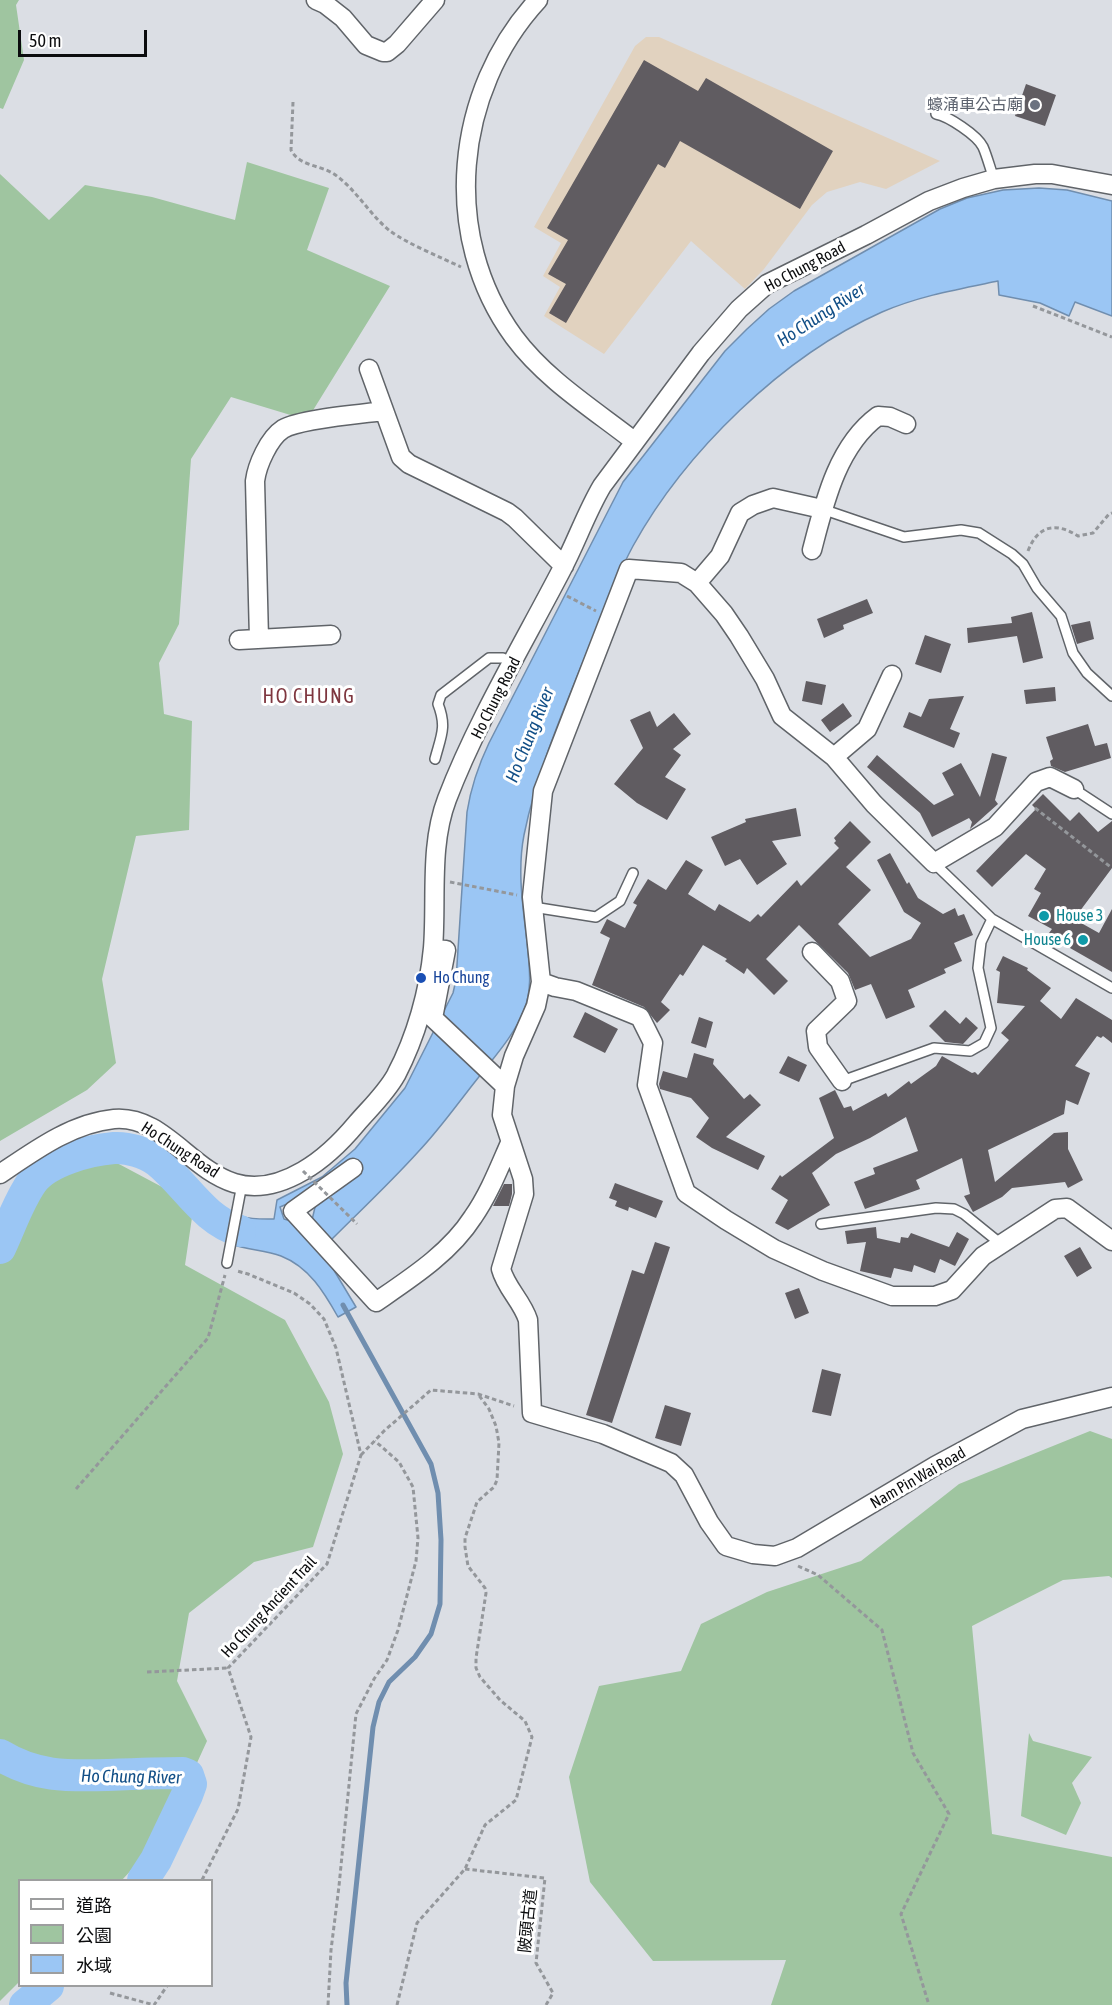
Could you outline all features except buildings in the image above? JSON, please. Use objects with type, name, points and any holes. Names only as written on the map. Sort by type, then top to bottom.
[{"type":"street","points":[[316,0],[343,18],[366,45],[383,52],[387,52],[397,44],[435,0]]},
{"type":"street","points":[[538,0],[504,47],[484,89],[474,120],[465,172],[465,204],[469,236],[485,287],[514,337],[553,377],[634,441]]},
{"type":"street","name":"Ho Chung Road","points":[[0,1174],[60,1136],[86,1125],[113,1119],[129,1119],[158,1132],[240,1193],[283,1180],[303,1171],[325,1155],[350,1132],[395,1077],[421,1012],[433,949],[437,842],[440,820],[481,723],[564,566],[592,503],[615,465],[722,327],[767,285],[929,201],[955,190],[994,179],[1035,174],[1052,174],[1112,185]]},
{"type":"street","points":[[369,369],[401,457],[409,464],[507,512],[564,566]]},
{"type":"street","points":[[259,639],[255,481],[256,474],[274,437],[293,424],[384,411]]},
{"type":"street","points":[[812,550],[822,509],[838,468],[850,446],[866,425],[878,416],[890,417],[906,424]]},
{"type":"street","points":[[697,583],[720,556],[740,513],[753,505],[774,498],[822,509]]},
{"type":"street","points":[[775,1556],[753,1554],[726,1546],[709,1522],[684,1475],[671,1463],[603,1434],[532,1413],[528,1320],[504,1281],[501,1269],[524,1194],[523,1179],[501,1115],[499,1080],[514,1056],[536,1006],[541,981],[533,902],[543,790],[629,569],[681,573],[697,583],[740,636],[765,679],[782,716],[834,757],[874,804],[934,863],[995,827],[1036,782],[1050,777],[1074,789]]},
{"type":"street","points":[[238,640],[331,635]]},
{"type":"street","points":[[834,757],[867,729],[892,675]]},
{"type":"street","points":[[433,949],[446,950],[433,1018],[499,1080]]},
{"type":"street","points":[[812,952],[840,981],[847,1001],[816,1031],[818,1047],[842,1081]]},
{"type":"street","points":[[541,981],[555,987],[576,991],[640,1017],[652,1043],[646,1085],[686,1193],[774,1249],[823,1271],[892,1296],[935,1296],[952,1290],[983,1256],[1055,1209],[1067,1208],[1112,1241]]},
{"type":"street","points":[[353,1168],[293,1211],[376,1302],[431,1262],[455,1240],[473,1218],[488,1193],[510,1143]]},
{"type":"street","name":"Nam Pin Wai Road","points":[[775,1556],[797,1548],[935,1466],[1022,1419],[1112,1397]]},
{"type":"lane","points":[[936,114],[967,131],[982,145],[994,179]]},
{"type":"lane","points":[[822,509],[904,537],[961,530],[979,533],[1012,554],[1023,564],[1037,588],[1061,616],[1073,653],[1087,673],[1112,696]]},
{"type":"lane","points":[[435,759],[443,730],[444,718],[438,704],[441,695],[489,658],[503,658],[513,664]]},
{"type":"lane","points":[[1074,789],[1112,814]]},
{"type":"lane","points":[[934,863],[992,919],[1112,988]]},
{"type":"lane","points":[[533,902],[596,917],[620,901],[633,873]]},
{"type":"lane","points":[[842,1081],[934,1048],[970,1051],[984,1043],[991,1028],[978,968],[981,942],[992,919]]},
{"type":"lane","points":[[227,1266],[240,1193]]},
{"type":"lane","points":[[821,1224],[936,1208],[954,1209],[973,1220],[1001,1244]]},
{"type":"path","points":[[293,102],[291,150],[294,157],[335,174],[392,232],[461,267]]},
{"type":"path","points":[[1033,306],[1112,337]]},
{"type":"path","points":[[1023,564],[1029,546],[1037,534],[1051,527],[1067,529],[1078,536],[1093,533],[1112,513]]},
{"type":"path","points":[[552,589],[611,618]]},
{"type":"path","points":[[1020,799],[1036,808],[1112,868]]},
{"type":"path","points":[[436,880],[533,902]]},
{"type":"path","points":[[303,1171],[357,1224]]},
{"type":"path","points":[[76,1489],[208,1338],[227,1266],[294,1293],[310,1304],[324,1319],[336,1348],[361,1455]]},
{"type":"path","points":[[361,1455],[384,1431],[431,1390],[478,1394],[532,1413]]},
{"type":"path","points":[[397,2005],[417,1923],[465,1869],[484,1825],[516,1800],[532,1737],[525,1721],[500,1700],[480,1677],[476,1668],[486,1593],[485,1588],[468,1566],[465,1538],[477,1502],[494,1488],[497,1480],[499,1443],[496,1426],[489,1409],[478,1394]]},
{"type":"path","points":[[328,2005],[331,1950],[341,1875],[356,1714],[374,1679],[387,1660],[398,1630],[416,1561],[418,1538],[413,1487],[399,1462],[375,1441]]},
{"type":"path","name":"Ho Chung Ancient Trail","points":[[203,1879],[238,1809],[251,1737],[228,1668],[327,1564],[361,1455]]},
{"type":"path","points":[[775,1556],[818,1575],[882,1630],[913,1753],[949,1814],[901,1914],[929,2005]]},
{"type":"path","points":[[147,1672],[228,1668]]},
{"type":"path","name":"陂頭古道","points":[[465,1869],[545,1878],[536,1963],[553,1993],[546,2005]]},
{"type":"path","points":[[110,1993],[154,2005],[166,1987]]},
{"type":"shaded area","points":[[646,37],[659,37],[940,161],[886,189],[860,182],[827,192],[812,205],[764,269],[745,289],[691,241],[604,354],[544,316],[560,287],[543,276],[561,243],[534,227],[635,46]]},
{"type":"green space","points":[[0,0],[19,0],[16,5],[24,60],[3,109],[0,108]]},
{"type":"green space","points":[[247,162],[329,188],[307,250],[390,286],[307,420],[231,397],[191,459],[179,624],[159,663],[164,714],[192,721],[189,830],[136,836],[102,979],[116,1063],[87,1090],[0,1141],[0,174],[49,220],[85,185],[152,197],[235,220]]},
{"type":"green space","points":[[102,1155],[194,1204],[185,1265],[285,1320],[329,1402],[343,1454],[313,1547],[254,1562],[189,1613],[177,1681],[207,1741],[164,1835],[123,1879],[18,1879],[18,1983],[0,2001],[0,1230],[19,1182]]},
{"type":"green space","points":[[1090,1431],[1112,1439],[1112,1578],[1109,1576],[1063,1580],[972,1626],[992,1834],[1112,1857],[1112,2005],[771,2005],[786,1960],[653,1961],[590,1882],[569,1777],[599,1686],[681,1671],[701,1624],[767,1592],[861,1561],[959,1484]]},
{"type":"green space","points":[[1029,1733],[1033,1741],[1092,1757],[1072,1783],[1081,1803],[1066,1835],[1021,1816]]},
{"type":"water","points":[[1039,188],[1067,190],[1112,201],[1112,316],[1075,302],[1069,316],[1040,303],[999,295],[998,281],[925,297],[882,312],[845,331],[809,354],[740,410],[680,476],[633,546],[557,726],[529,813],[522,848],[521,875],[530,976],[527,1002],[520,1020],[503,1046],[434,1134],[397,1175],[330,1241],[312,1220],[316,1203],[294,1201],[280,1207],[284,1219],[291,1221],[332,1267],[356,1307],[338,1317],[315,1281],[300,1267],[281,1256],[237,1246],[222,1239],[199,1216],[209,1202],[240,1216],[274,1219],[277,1200],[322,1177],[355,1149],[405,1088],[453,993],[456,980],[467,812],[478,768],[623,482],[725,351],[769,309],[794,291],[940,209],[967,198],[1003,190]]},
{"type":"waterway","name":"Ho Chung River","points":[[0,1248],[22,1198],[39,1175],[69,1158],[114,1148],[125,1148],[148,1155],[167,1170],[205,1210],[227,1226],[240,1231]]},
{"type":"waterway","points":[[343,1305],[431,1464],[438,1493],[441,1540],[440,1604],[431,1634],[415,1657],[389,1682],[379,1702],[373,1727],[346,1983],[347,2005]]},
{"type":"waterway","name":"Ho Chung River","points":[[0,1755],[26,1768],[52,1774],[183,1773],[188,1775],[191,1784],[187,1795],[156,1860],[144,1879]]},
{"type":"waterway","name":"Ho Chung River","points":[[25,2005],[47,1987]]},
{"type":"place","name":"蠔涌車公古廟","points":[[1035,105]]},
{"type":"place","name":"House 3","points":[[1044,916]]},
{"type":"place","name":"House 6","points":[[1083,940]]},
{"type":"place","name":"Ho Chung","points":[[421,978]]},
{"type":"district","name":"HO CHUNG","points":[[309,697]]}]
